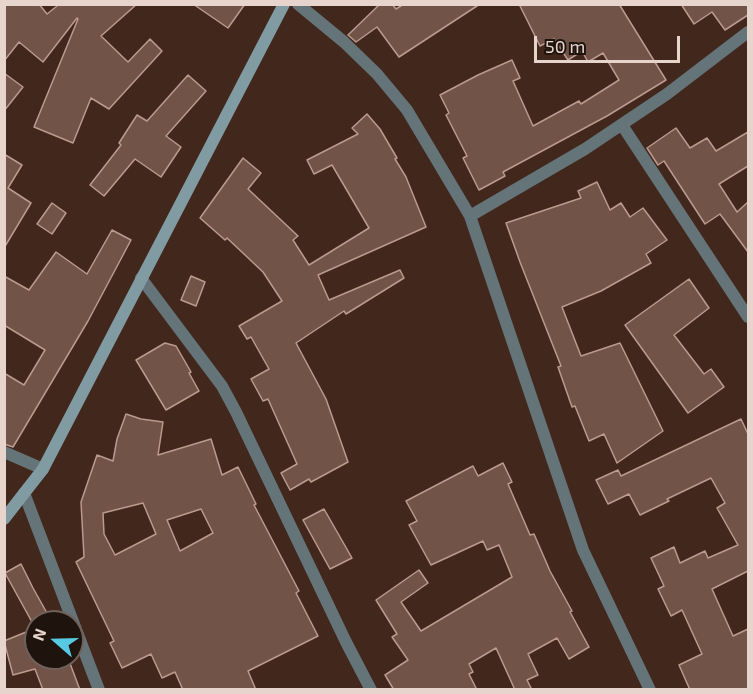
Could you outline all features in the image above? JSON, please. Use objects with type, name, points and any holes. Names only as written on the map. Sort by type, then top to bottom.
[{"type":"street","points":[[4,519],[43,469],[284,4]]},
{"type":"street","points":[[298,4],[344,42],[377,74],[407,110],[470,216],[583,550],[650,690]]},
{"type":"street","points":[[470,216],[622,125],[748,32]]},
{"type":"street","points":[[622,125],[748,317]]},
{"type":"street","points":[[141,278],[222,386],[346,642],[372,690]]},
{"type":"street","points":[[4,452],[43,469]]},
{"type":"street","points":[[24,493],[99,690]]},
{"type":"building","points":[[4,4],[39,4],[47,14],[57,6],[54,4],[137,4],[101,36],[128,62],[150,39],[162,51],[109,109],[91,98],[73,143],[34,127],[78,19],[43,62],[19,42],[4,61]]},
{"type":"building","points":[[193,4],[245,4],[228,28]]},
{"type":"building","points":[[380,4],[392,4],[396,9],[404,4],[480,4],[399,57],[377,27],[356,42],[348,35]]},
{"type":"building","points":[[519,4],[619,4],[666,80],[607,116],[503,172],[505,176],[479,190],[463,158],[467,156],[446,115],[449,113],[440,95],[512,60],[520,78],[513,81],[533,126],[579,101],[581,104],[619,80],[603,53],[588,62],[582,51],[568,60],[554,39],[540,46]]},
{"type":"building","points":[[681,4],[748,4],[748,15],[725,30],[712,12],[694,24]]},
{"type":"building","points":[[4,73],[23,87],[4,111]]},
{"type":"building","points":[[188,75],[206,91],[166,136],[181,147],[161,177],[135,159],[104,196],[90,185],[121,145],[119,143],[137,115],[147,121]]},
{"type":"building","points":[[367,114],[380,129],[397,158],[395,159],[406,177],[426,227],[318,275],[329,300],[400,270],[404,278],[346,314],[344,311],[296,343],[326,399],[348,462],[311,482],[309,479],[290,490],[281,473],[297,464],[268,399],[263,401],[251,379],[269,369],[251,337],[247,339],[239,326],[282,301],[263,272],[227,238],[225,240],[200,218],[243,158],[261,173],[248,189],[298,236],[293,240],[309,265],[369,228],[332,165],[314,174],[307,160],[358,134],[352,128]]},
{"type":"building","points":[[676,128],[690,148],[707,138],[716,151],[748,132],[748,166],[719,184],[737,212],[748,202],[748,252],[720,214],[705,224],[664,161],[658,165],[647,148]]},
{"type":"building","points":[[4,154],[22,165],[8,188],[31,203],[4,248]]},
{"type":"building","points":[[597,182],[610,210],[621,203],[630,217],[643,208],[667,240],[646,254],[651,263],[601,291],[562,307],[581,356],[620,343],[663,431],[617,463],[604,434],[589,441],[575,406],[572,407],[558,367],[561,366],[506,223],[581,198],[578,191]]},
{"type":"building","points":[[52,203],[66,213],[52,234],[37,224]]},
{"type":"building","points":[[112,230],[131,240],[88,321],[13,447],[4,444],[4,373],[24,385],[45,350],[4,325],[4,276],[29,290],[56,252],[87,274]]},
{"type":"building","points":[[191,276],[205,282],[196,306],[181,300]]},
{"type":"building","points":[[689,279],[709,308],[674,335],[704,374],[711,369],[724,387],[688,413],[625,325]]},
{"type":"building","points":[[165,343],[176,346],[199,391],[166,410],[136,360]]},
{"type":"building","points":[[126,414],[163,422],[158,455],[211,439],[222,475],[238,467],[256,504],[254,505],[299,591],[296,593],[318,636],[248,671],[256,690],[183,690],[175,672],[162,678],[151,654],[122,668],[110,643],[114,641],[76,562],[84,557],[81,502],[97,455],[113,461],[117,439]],"holes":[[[143,503],[156,534],[115,555],[104,534],[103,513]],[[201,509],[213,533],[180,551],[167,520]]]},
{"type":"building","points":[[741,419],[748,434],[748,571],[712,589],[733,636],[748,629],[748,690],[690,690],[679,665],[702,654],[682,610],[671,616],[658,589],[664,586],[651,558],[674,547],[680,563],[705,551],[708,558],[738,545],[717,508],[725,503],[711,478],[640,515],[629,494],[608,504],[596,480],[618,470],[621,476]]},
{"type":"building","points":[[503,463],[512,482],[508,484],[530,535],[534,534],[550,571],[589,647],[569,659],[557,638],[528,654],[538,675],[527,680],[532,690],[515,690],[496,648],[469,664],[473,672],[469,674],[477,690],[394,690],[385,675],[408,660],[392,637],[397,634],[376,600],[419,570],[428,583],[401,602],[421,631],[512,577],[499,545],[487,550],[483,541],[431,565],[409,525],[417,521],[406,501],[473,466],[478,476]]},
{"type":"building","points":[[324,509],[352,558],[330,569],[303,520]]},
{"type":"building","points":[[21,564],[45,610],[25,610],[5,573]]},
{"type":"building","points":[[24,633],[24,670],[31,670],[13,675],[4,641]]},
{"type":"building","points":[[35,670],[72,670],[80,690],[43,690]]}]
